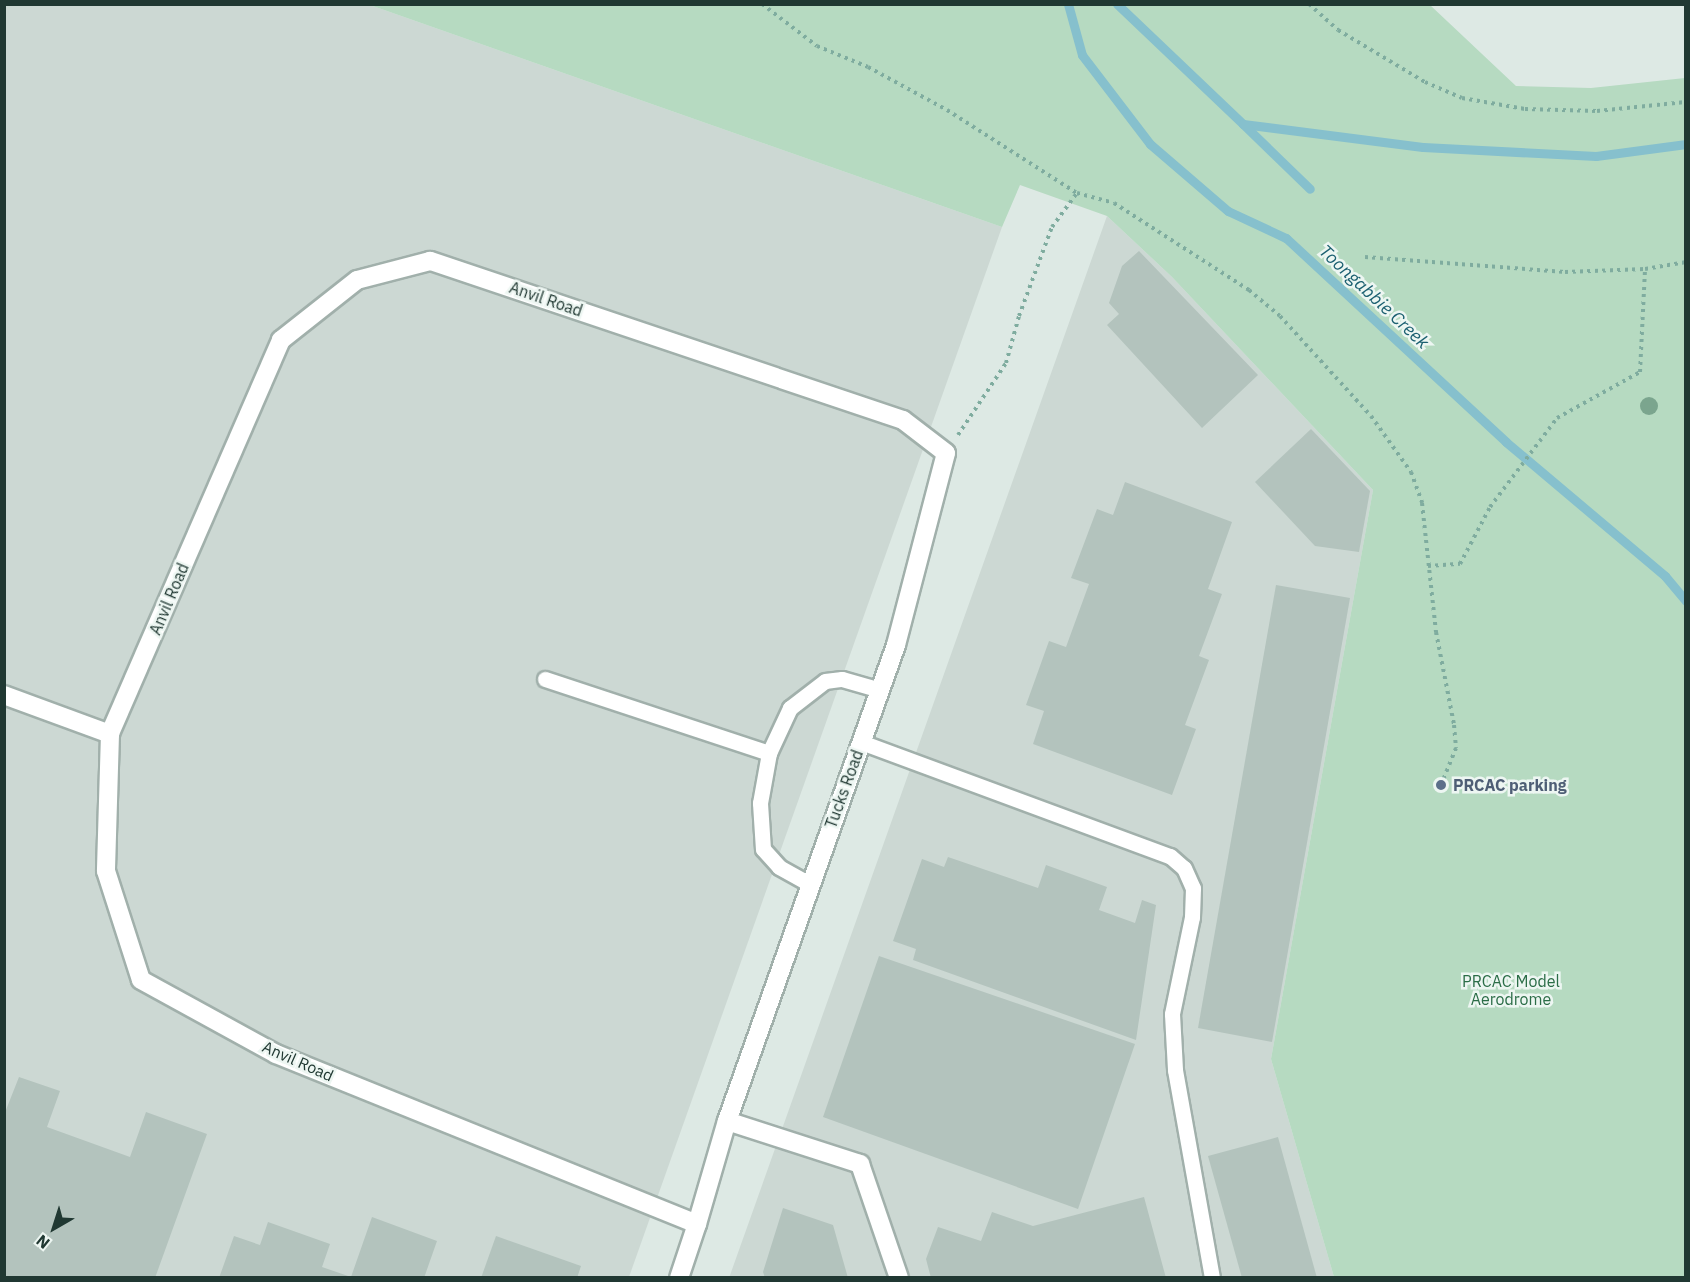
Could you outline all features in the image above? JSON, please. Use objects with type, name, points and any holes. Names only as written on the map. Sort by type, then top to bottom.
[{"type":"street","name":"Anvil Road","points":[[697,1224],[276,1054],[141,980],[106,871],[110,734],[281,340],[357,280],[430,261],[903,420],[946,453]]},
{"type":"street","name":"Tucks Road","points":[[679,1278],[727,1121],[880,690],[921,554],[946,453]]},
{"type":"street","points":[[4,695],[110,734]]},
{"type":"street","points":[[727,1121],[860,1164],[899,1278]]},
{"type":"lane","points":[[545,679],[769,753]]},
{"type":"lane","points":[[810,884],[779,867],[763,849],[760,802],[769,753],[790,708],[825,681],[842,679],[880,690]]},
{"type":"lane","points":[[861,742],[1170,856],[1184,868],[1193,888],[1192,908],[1172,1014],[1176,1071],[1212,1278]]},
{"type":"path","points":[[762,4],[817,46],[868,67],[947,110],[1077,194],[1114,203],[1132,213],[1249,290],[1280,316],[1371,416],[1411,472],[1422,502],[1428,566],[1456,748],[1441,785]]},
{"type":"path","points":[[1309,4],[1338,30],[1425,82],[1462,98],[1525,109],[1597,111],[1686,102]]},
{"type":"path","points":[[946,453],[1006,363],[1018,316],[1052,227],[1077,194]]},
{"type":"path","points":[[1365,258],[1543,271],[1646,269],[1686,262]]},
{"type":"path","points":[[1428,566],[1460,564],[1490,507],[1557,418],[1640,372],[1646,269]]},
{"type":"shaded area","points":[[5,5],[370,5],[1002,227],[629,1277],[5,1278]]},
{"type":"shaded area","points":[[1107,216],[1172,277],[1373,490],[1271,1059],[1334,1277],[729,1278]]},
{"type":"green space","name":"PRCAC Model Aerodrome","points":[[370,5],[1430,5],[1516,86],[1591,88],[1685,78],[1685,1277],[1334,1277],[1271,1059],[1373,490],[1172,277],[1107,216],[1020,185],[1002,227]]},
{"type":"building","points":[[1139,251],[1258,375],[1202,428],[1107,325],[1119,314],[1109,303],[1122,266]]},
{"type":"building","points":[[1311,429],[1370,491],[1359,552],[1315,546],[1255,482]]},
{"type":"building","points":[[1125,482],[1232,522],[1208,589],[1222,594],[1199,656],[1209,660],[1185,725],[1196,729],[1172,795],[1033,744],[1044,711],[1026,705],[1049,641],[1066,647],[1089,584],[1071,578],[1097,509],[1113,515]]},
{"type":"building","points":[[1276,585],[1350,598],[1272,1042],[1198,1028]]},
{"type":"building","points":[[948,857],[1038,888],[1046,865],[1107,887],[1099,910],[1135,923],[1142,900],[1156,905],[1136,1040],[913,960],[916,949],[893,941],[922,859],[944,867]]},
{"type":"building","points":[[879,956],[1135,1044],[1078,1209],[823,1117]]},
{"type":"building","points":[[19,1077],[60,1091],[47,1127],[130,1157],[146,1112],[207,1134],[155,1278],[4,1278],[4,1115]]},
{"type":"building","points":[[1278,1137],[1317,1278],[1242,1278],[1208,1156]]},
{"type":"building","points":[[1144,1197],[1166,1278],[931,1278],[926,1259],[938,1227],[981,1241],[992,1212],[1033,1226]]},
{"type":"building","points":[[783,1208],[833,1225],[848,1278],[765,1278],[763,1272]]},
{"type":"building","points":[[372,1217],[437,1241],[424,1278],[219,1278],[234,1236],[260,1245],[268,1222],[330,1244],[322,1267],[351,1277]]},
{"type":"building","points":[[496,1236],[581,1266],[577,1278],[481,1278]]},
{"type":"waterway","name":"Toongabbie Creek","points":[[1068,4],[1082,55],[1150,144],[1228,211],[1286,238],[1506,442],[1665,576],[1686,601]]},
{"type":"waterway","points":[[1117,4],[1243,124],[1423,147],[1596,156],[1686,144]]},
{"type":"waterway","points":[[1243,124],[1310,189]]},
{"type":"place","name":"PRCAC parking","points":[[1441,785]]}]
